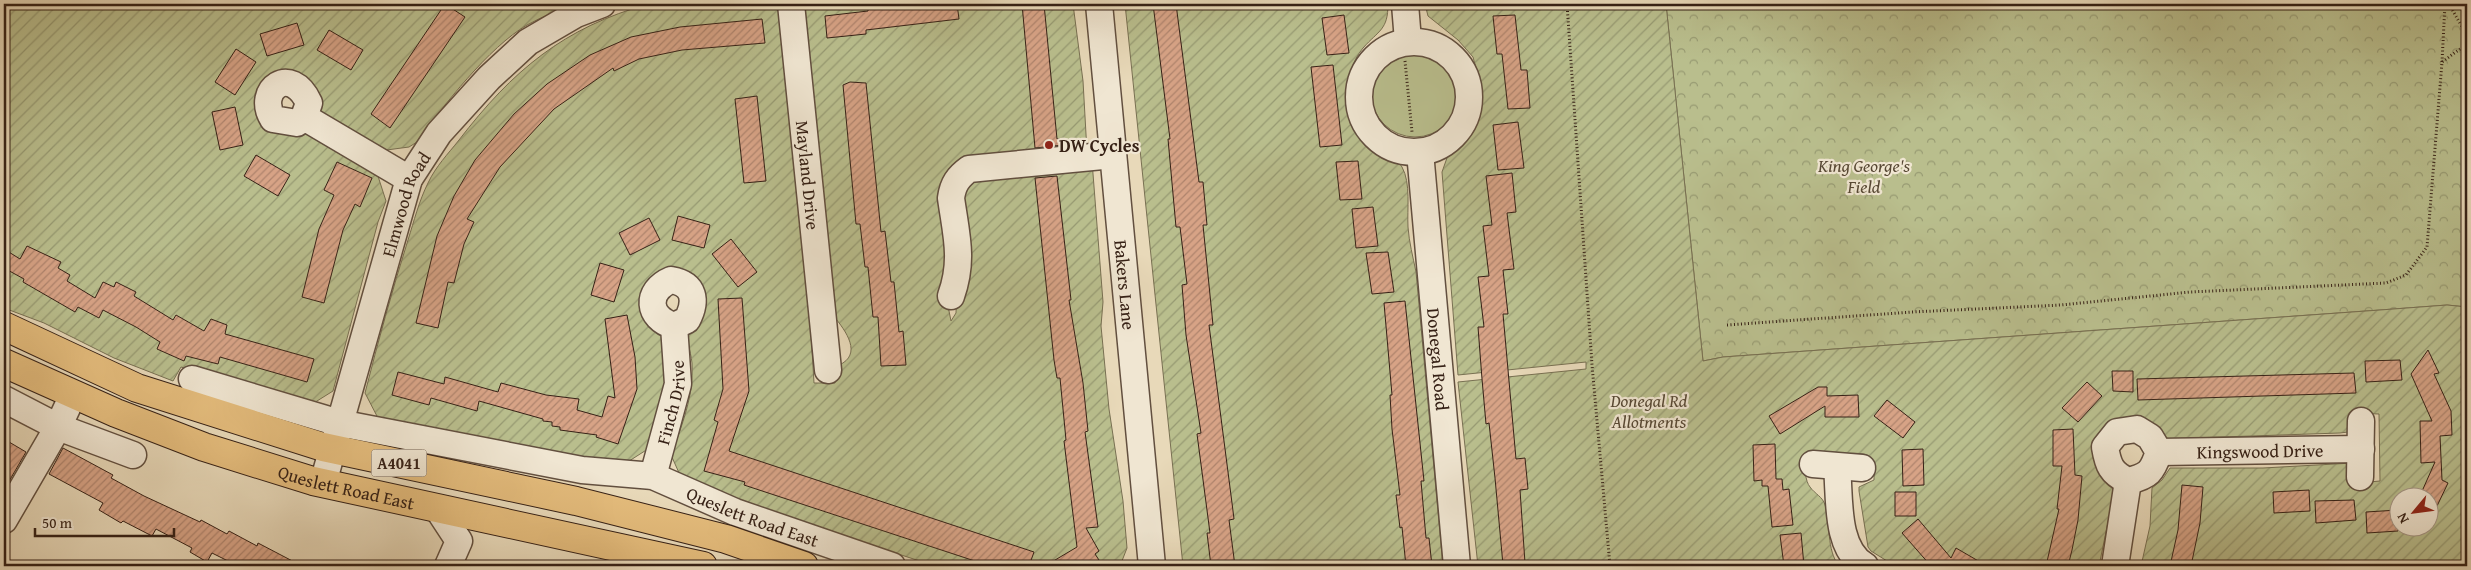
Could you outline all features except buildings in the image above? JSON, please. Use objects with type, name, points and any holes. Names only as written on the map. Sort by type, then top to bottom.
[{"type":"highway","name":"Queslett Road East","points":[[4,326],[137,388],[336,436],[576,501],[726,539],[804,566]]},
{"type":"highway","name":"Queslett Road East","points":[[4,363],[73,395],[204,447],[323,483],[438,510],[569,536],[702,566]]},
{"type":"highway","points":[[569,536],[576,501]]},
{"type":"street","name":"Elmwood Road","points":[[323,483],[409,179],[439,133],[489,78],[528,42],[576,14],[602,4]]},
{"type":"street","name":"Mayland Drive","points":[[791,4],[832,354]]},
{"type":"street","name":"Bakers Lane","points":[[1098,4],[1152,566]]},
{"type":"street","points":[[1405,4],[1406,41]]},
{"type":"street","points":[[1406,41],[1432,44],[1448,52],[1458,63],[1467,80],[1469,101],[1466,117],[1455,134],[1444,144],[1417,152],[1394,149],[1373,135],[1363,119],[1358,101],[1358,88],[1364,72],[1372,59],[1389,46],[1406,41]]},
{"type":"street","points":[[304,117],[409,179]]},
{"type":"street","name":"Donegal Road","points":[[1417,152],[1457,566]]},
{"type":"street","points":[[951,296],[960,262],[951,198],[953,188],[959,176],[969,169],[1113,154]]},
{"type":"street","name":"Finch Drive","points":[[652,476],[678,384],[674,326]]},
{"type":"street","name":"Queslett Road East","points":[[192,379],[336,436],[582,470],[652,476],[735,512],[892,566]]},
{"type":"street","points":[[4,520],[58,427],[73,395]]},
{"type":"street","points":[[4,399],[58,427],[133,455]]},
{"type":"street","points":[[2360,477],[2361,421]]},
{"type":"street","points":[[2137,429],[2150,437],[2159,452],[2154,466],[2145,476],[2128,481],[2118,476],[2108,466],[2105,447],[2117,432],[2137,429]]},
{"type":"street","name":"Kingswood Drive","points":[[2159,452],[2361,449]]},
{"type":"street","points":[[1837,467],[1843,536],[1858,562],[1865,566]]},
{"type":"street","points":[[576,501],[582,470]]},
{"type":"street","points":[[2115,566],[2128,481]]},
{"type":"street","points":[[438,510],[459,541]]},
{"type":"street","points":[[448,566],[459,541],[481,519]]},
{"type":"path","points":[[1567,4],[1592,365],[1610,566]]},
{"type":"path","points":[[1728,325],[1912,312],[2061,305],[2190,292],[2386,283],[2406,275],[2427,247],[2445,4]]},
{"type":"path","points":[[2449,4],[2467,32]]},
{"type":"path","points":[[1406,41],[1417,152]]},
{"type":"path","points":[[2442,62],[2467,44]]},
{"type":"green space","points":[[4,4],[573,4],[527,25],[497,48],[467,78],[417,142],[409,147],[379,151],[311,112],[312,97],[262,89],[305,129],[376,170],[386,201],[378,222],[333,391],[309,406],[181,367],[173,381],[114,358],[44,323],[4,308]]},
{"type":"green space","points":[[649,4],[778,4],[811,333],[814,383],[835,383],[834,367],[843,363],[848,358],[851,346],[849,339],[836,319],[804,6],[806,4],[1073,4],[1083,81],[1087,152],[949,168],[946,178],[946,296],[951,321],[956,313],[959,202],[973,174],[1092,161],[1103,302],[1101,326],[1109,409],[1123,501],[1127,548],[1120,566],[935,566],[684,484],[671,455],[686,410],[691,387],[692,363],[688,334],[691,325],[670,272],[661,332],[668,387],[651,447],[626,463],[573,458],[482,440],[451,431],[429,427],[405,426],[379,420],[365,393],[419,204],[431,177],[442,160],[499,93],[542,55],[591,25]]},
{"type":"green space","points":[[1125,4],[1388,4],[1388,13],[1382,29],[1363,48],[1355,60],[1349,80],[1348,101],[1349,109],[1359,129],[1398,162],[1405,173],[1407,181],[1410,244],[1416,272],[1443,566],[1183,566]]},
{"type":"green space","name":"Donegal Rd Allotments","points":[[1425,4],[1666,4],[1703,361],[1723,357],[2447,305],[2467,307],[2467,566],[2141,566],[2150,526],[2152,488],[2162,480],[2170,468],[2263,468],[2353,463],[2358,483],[2380,481],[2379,414],[2351,413],[2348,432],[2340,433],[2162,439],[2119,423],[2115,488],[2099,566],[1895,566],[1871,551],[1868,547],[1859,487],[1874,480],[1873,462],[1865,454],[1849,453],[1804,460],[1808,484],[1823,500],[1825,505],[1830,545],[1839,566],[1478,566],[1458,382],[1586,369],[1586,362],[1458,375],[1442,172],[1448,155],[1476,124],[1482,91],[1473,57],[1458,40],[1428,16]]},
{"type":"green space","name":"King George's Field","points":[[1666,4],[2467,4],[2467,307],[2447,305],[1723,357],[1703,361]]},
{"type":"green space","points":[[1406,49],[1424,49],[1440,56],[1452,68],[1459,84],[1459,102],[1452,118],[1440,130],[1424,137],[1406,137],[1390,130],[1378,118],[1371,102],[1371,84],[1378,68],[1390,56]]},
{"type":"place","name":"DW Cycles","points":[[1049,145]]}]
